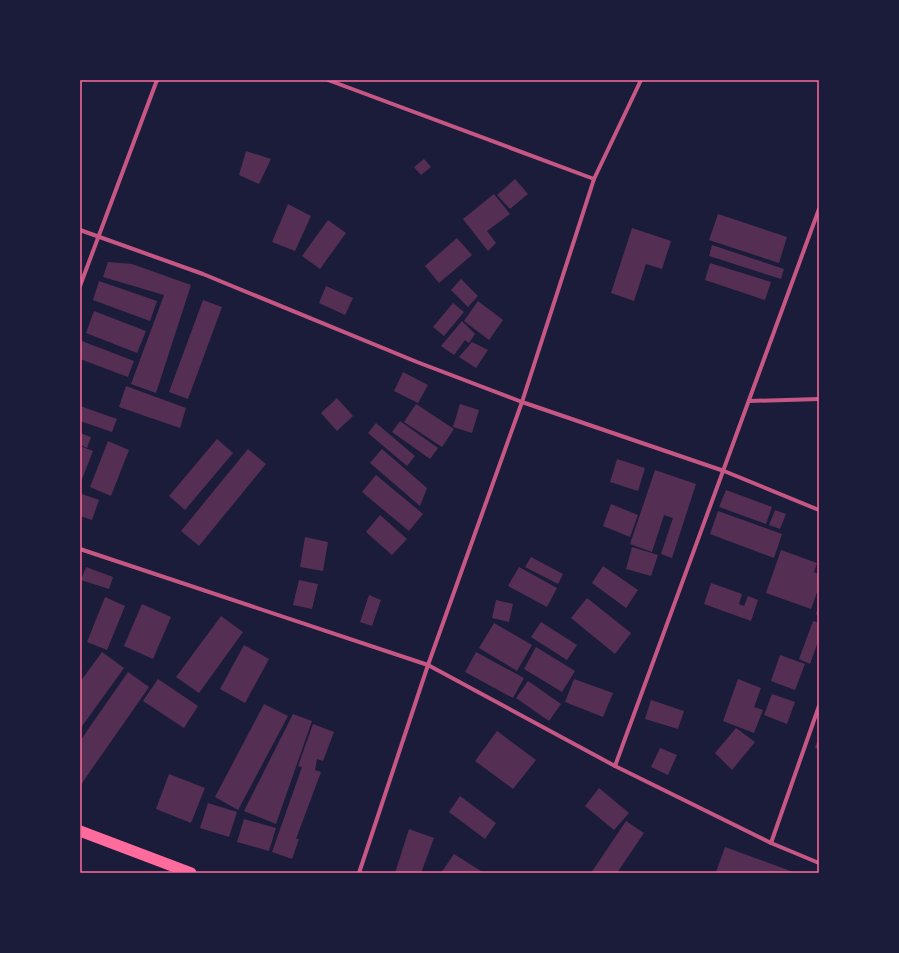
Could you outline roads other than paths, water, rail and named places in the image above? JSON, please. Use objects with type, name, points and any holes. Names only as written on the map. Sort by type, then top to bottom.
[{"type":"highway","points":[[80,831],[191,873]]},
{"type":"street","points":[[80,286],[157,80]]},
{"type":"street","points":[[328,80],[594,179]]},
{"type":"street","points":[[359,873],[428,665],[522,402],[594,179],[641,80]]},
{"type":"street","points":[[616,766],[819,209]]},
{"type":"street","points":[[80,230],[203,274],[418,362],[522,402],[724,471],[819,510]]},
{"type":"street","points":[[749,401],[819,399]]},
{"type":"street","points":[[80,549],[428,665],[616,766],[771,843],[819,863]]},
{"type":"street","points":[[771,843],[819,706]]}]
